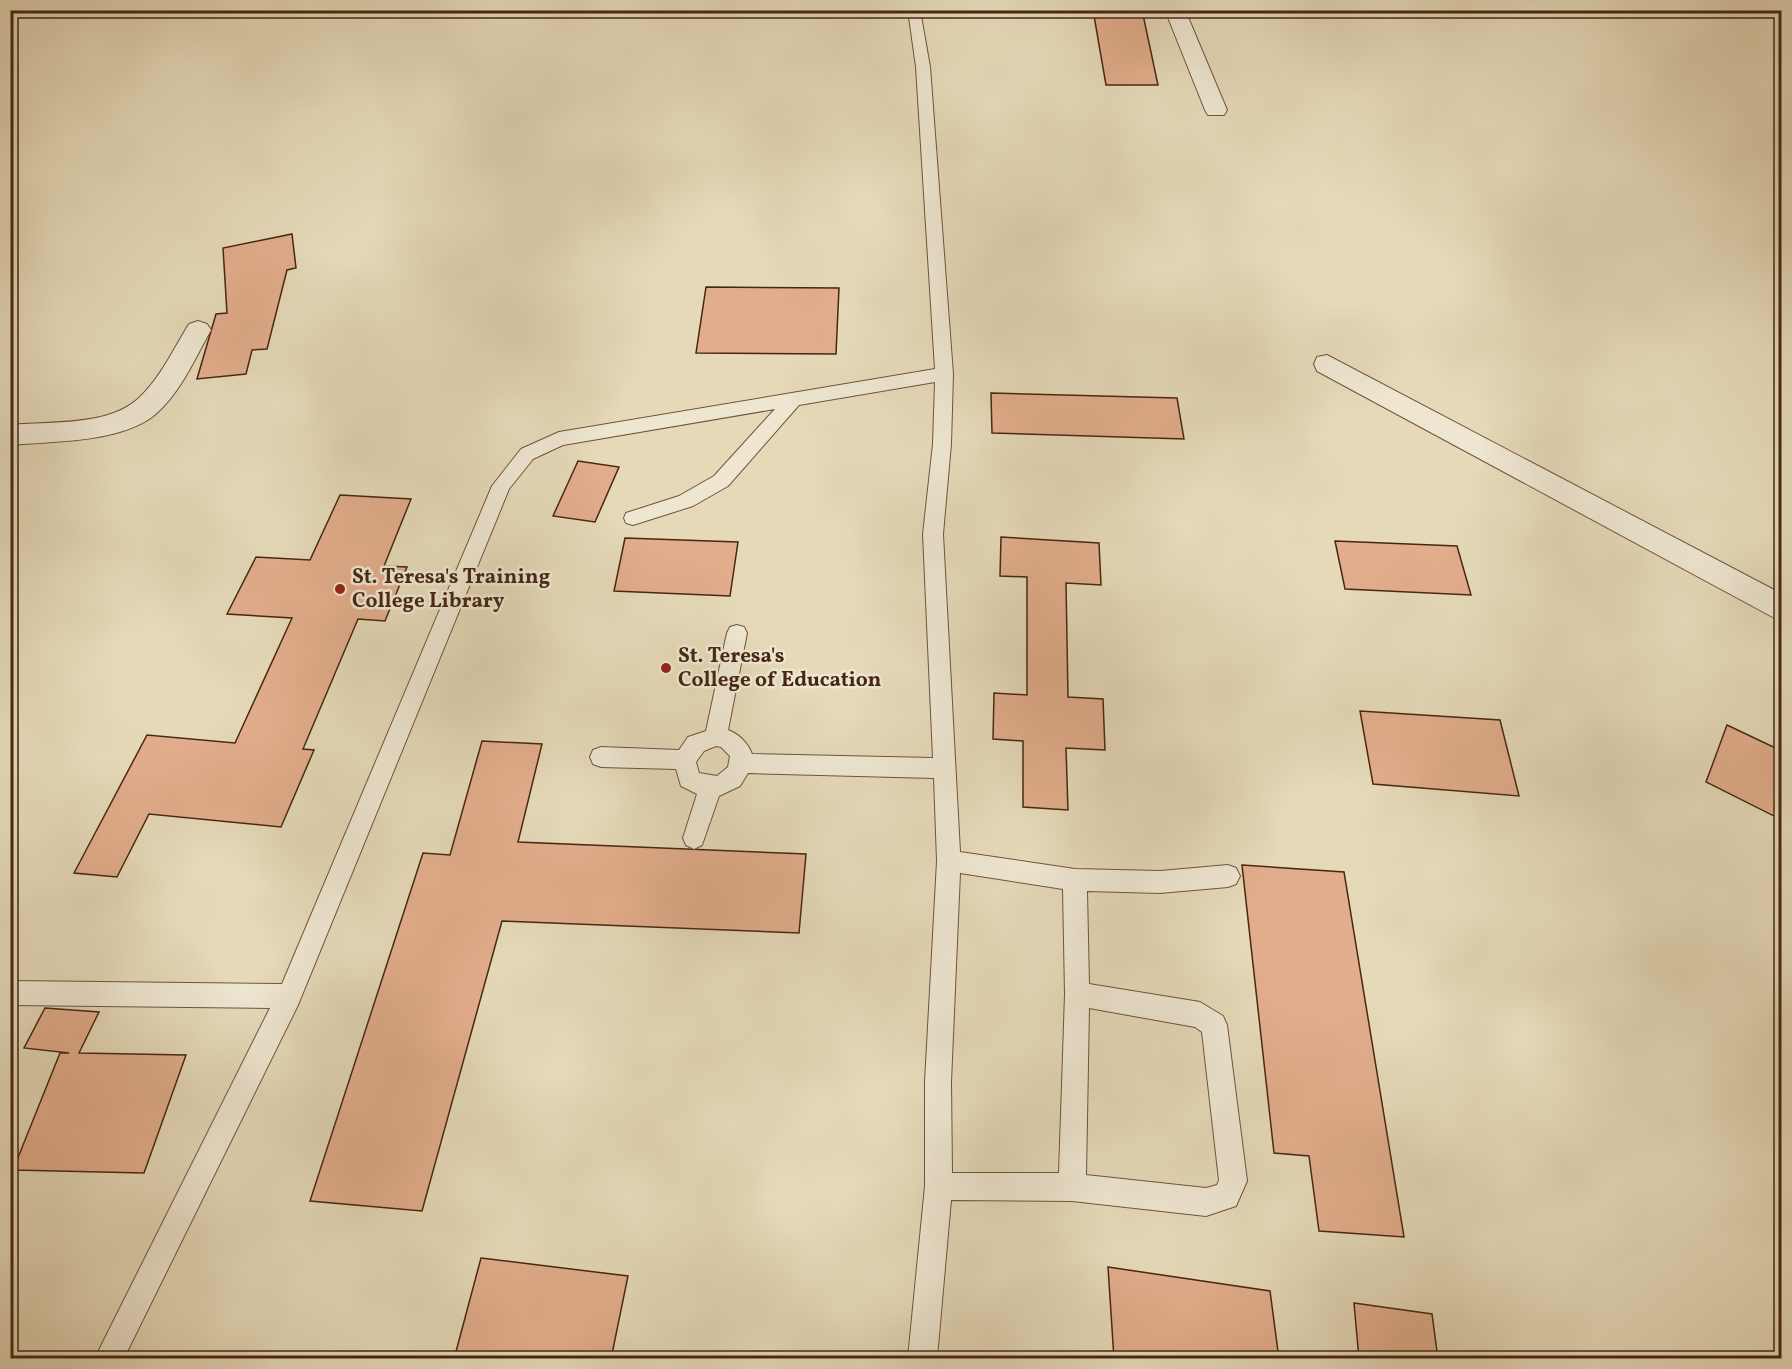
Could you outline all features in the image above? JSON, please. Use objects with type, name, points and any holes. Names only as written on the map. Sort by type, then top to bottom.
[{"type":"street","points":[[1175,10],[1216,110]]},
{"type":"street","points":[[10,435],[119,423],[141,411],[163,387],[198,330]]},
{"type":"street","points":[[1327,364],[1782,609]]},
{"type":"lane","points":[[914,10],[923,67],[945,374],[942,444],[933,534],[949,861],[938,1082],[939,1186],[922,1359]]},
{"type":"lane","points":[[110,1359],[289,996],[501,486],[527,454],[559,439],[796,397],[945,374]]},
{"type":"lane","points":[[633,518],[686,501],[720,481],[796,397]]},
{"type":"lane","points":[[716,737],[737,633]]},
{"type":"lane","points":[[716,737],[736,745],[741,753],[742,763],[732,782],[710,788],[699,786],[689,779],[685,760],[696,744],[716,737]]},
{"type":"lane","points":[[602,757],[685,760]]},
{"type":"lane","points":[[742,763],[943,768]]},
{"type":"lane","points":[[694,838],[710,788]]},
{"type":"lane","points":[[949,861],[1075,880],[1161,882],[1228,876]]},
{"type":"lane","points":[[1072,1187],[1077,994],[1075,880]]},
{"type":"lane","points":[[10,993],[289,996]]},
{"type":"lane","points":[[939,1186],[1072,1187],[1206,1202],[1226,1196],[1233,1181],[1214,1025],[1200,1015],[1077,994]]},
{"type":"building","points":[[1093,10],[1142,10],[1158,85],[1106,85]]},
{"type":"building","points":[[292,234],[296,268],[287,270],[267,349],[252,350],[246,374],[197,379],[216,314],[227,313],[223,248]]},
{"type":"building","points":[[706,287],[839,288],[836,354],[696,353]]},
{"type":"building","points":[[991,393],[1177,398],[1184,439],[992,433]]},
{"type":"building","points":[[578,461],[619,467],[595,522],[553,516]]},
{"type":"building","points":[[340,495],[411,499],[384,566],[407,567],[385,621],[358,619],[303,749],[314,750],[281,827],[149,814],[117,877],[74,873],[147,735],[235,743],[292,618],[227,614],[256,557],[310,560]]},
{"type":"building","points":[[1001,537],[1099,543],[1101,585],[1066,583],[1068,697],[1103,699],[1105,750],[1066,748],[1068,810],[1023,807],[1023,741],[993,739],[994,693],[1027,695],[1027,577],[1000,576]]},
{"type":"building","points":[[625,538],[738,542],[730,596],[614,591]]},
{"type":"building","points":[[1335,541],[1457,546],[1471,595],[1345,589]]},
{"type":"building","points":[[1360,711],[1500,720],[1519,796],[1373,784]]},
{"type":"building","points":[[1727,725],[1782,751],[1782,820],[1706,782]]},
{"type":"building","points":[[482,741],[542,744],[518,842],[806,854],[799,933],[502,921],[422,1211],[310,1201],[423,853],[450,855]]},
{"type":"building","points":[[1242,865],[1344,872],[1404,1237],[1319,1231],[1309,1156],[1274,1153]]},
{"type":"building","points":[[45,1008],[99,1012],[79,1053],[186,1055],[144,1173],[13,1170],[60,1053],[69,1053],[24,1048]]},
{"type":"building","points":[[481,1258],[628,1276],[611,1359],[454,1359]]},
{"type":"building","points":[[1108,1267],[1270,1291],[1279,1359],[1114,1359]]},
{"type":"building","points":[[1354,1303],[1432,1314],[1438,1359],[1359,1359]]},
{"type":"place","name":"St. Teresa's Training College Library","points":[[340,589]]},
{"type":"place","name":"St. Teresa's College of Education","points":[[666,668]]}]
